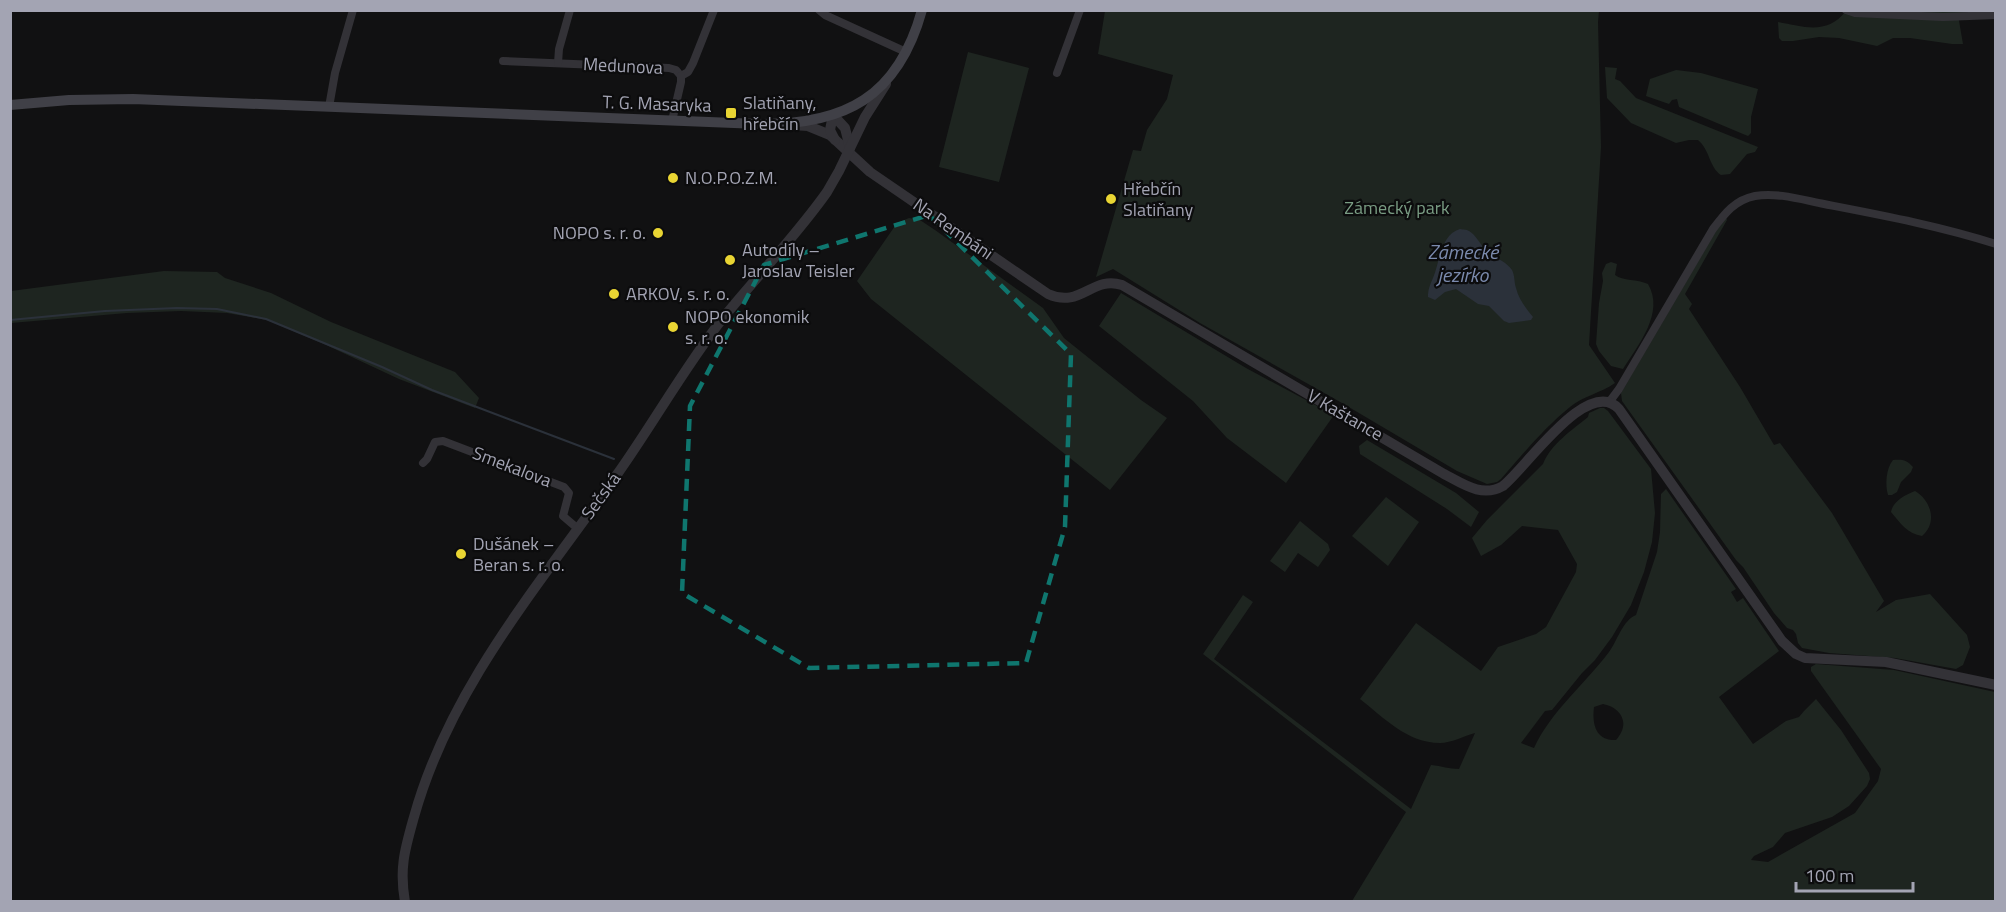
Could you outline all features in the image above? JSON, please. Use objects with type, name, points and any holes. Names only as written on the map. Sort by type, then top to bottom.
[{"type":"main road","name":"T. G. Masaryka","points":[[10,105],[69,100],[133,99],[786,124],[814,121],[852,108],[869,98],[899,64],[922,10]]},
{"type":"street","points":[[329,107],[335,73],[353,10]]},
{"type":"street","name":"Medunova","points":[[558,63],[559,49],[570,10]]},
{"type":"street","name":"Medunova","points":[[502,61],[668,68],[675,70],[681,76],[688,72],[692,65],[714,10]]},
{"type":"street","points":[[819,10],[906,52]]},
{"type":"street","points":[[1057,73],[1080,10]]},
{"type":"street","points":[[1846,10],[1856,13],[1943,17],[1995,15]]},
{"type":"street","name":"Sečská","points":[[405,902],[402,863],[420,793],[435,754],[493,647],[523,601],[618,474],[713,331],[821,200],[834,181],[871,106],[899,64]]},
{"type":"street","points":[[672,121],[681,76]]},
{"type":"street","points":[[833,115],[830,130],[835,140]]},
{"type":"street","points":[[833,115],[845,128],[849,151]]},
{"type":"street","points":[[786,124],[824,132],[849,151]]},
{"type":"street","name":"Na Rembáni","points":[[849,151],[870,172],[1043,291],[1063,299]]},
{"type":"street","points":[[1995,244],[1917,224],[1788,197],[1758,195],[1739,201],[1724,214],[1713,229],[1610,401],[1619,409],[1782,641],[1796,654],[1812,659],[1886,662],[1995,685]]},
{"type":"street","name":"V Kaštance","points":[[1063,299],[1074,298],[1102,284],[1113,282],[1122,285],[1444,474],[1482,491],[1493,491],[1508,483],[1559,428],[1584,407],[1599,400],[1610,401]]},
{"type":"street","name":"Smekalova","points":[[423,463],[433,444],[439,440],[564,487],[568,493],[563,516],[577,528]]},
{"type":"highlighted area","points":[[929,215],[1071,354],[1065,527],[1026,663],[809,668],[682,593],[690,406],[764,265]]},
{"type":"green space","name":"Zámecký park","points":[[1105,11],[1599,11],[1601,147],[1589,345],[1615,383],[1570,407],[1543,432],[1501,479],[1487,484],[1457,471],[1200,323],[1113,269],[1096,277],[1133,150],[1141,151],[1147,130],[1167,99],[1173,75],[1098,54]]},
{"type":"green space","points":[[1846,11],[1995,11],[1995,13],[1958,15],[1963,44],[1893,38],[1877,46],[1839,38],[1819,37],[1782,41],[1779,38],[1778,22],[1806,27],[1823,26],[1839,19]]},
{"type":"green space","points":[[968,52],[1029,68],[999,182],[939,167]]},
{"type":"green space","points":[[1605,67],[1617,68],[1615,79],[1620,81],[1636,98],[1758,147],[1755,152],[1747,154],[1730,174],[1721,175],[1714,168],[1698,140],[1676,143],[1631,123],[1607,98]]},
{"type":"green space","points":[[1676,70],[1701,73],[1758,89],[1751,117],[1751,133],[1748,136],[1679,107],[1677,99],[1672,100],[1669,104],[1646,96],[1650,79]]},
{"type":"green space","points":[[1726,217],[1727,220],[1685,294],[1692,304],[1689,309],[1740,387],[1774,445],[1780,443],[1832,513],[1884,601],[1876,612],[1896,600],[1930,594],[1967,635],[1970,647],[1963,665],[1956,669],[1895,658],[1829,653],[1802,648],[1796,634],[1787,628],[1774,613],[1622,401],[1621,393]]},
{"type":"green space","points":[[909,218],[920,220],[935,230],[1043,308],[1064,338],[1167,418],[1110,490],[871,299],[857,281],[897,223]]},
{"type":"green space","points":[[1611,262],[1617,264],[1615,275],[1648,284],[1652,295],[1652,317],[1648,328],[1623,369],[1611,366],[1596,344],[1602,273],[1606,264]]},
{"type":"green space","points":[[164,271],[217,272],[225,278],[271,293],[331,322],[455,372],[479,398],[475,408],[399,379],[267,320],[227,313],[181,311],[127,313],[11,323],[11,291]]},
{"type":"green space","points":[[1121,293],[1246,368],[1334,415],[1286,483],[1227,438],[1193,401],[1099,326]]},
{"type":"green space","points":[[1600,408],[1608,411],[1651,469],[1655,513],[1652,542],[1644,572],[1631,605],[1612,637],[1552,710],[1545,711],[1521,743],[1534,748],[1559,710],[1600,664],[1627,622],[1636,615],[1657,552],[1661,494],[1666,489],[1736,589],[1731,592],[1737,602],[1743,598],[1779,651],[1719,697],[1753,744],[1786,721],[1799,717],[1816,699],[1841,730],[1869,773],[1870,779],[1867,786],[1849,806],[1832,817],[1785,833],[1773,847],[1754,856],[1751,860],[1768,862],[1855,813],[1878,781],[1881,769],[1811,671],[1811,667],[1816,664],[1894,670],[1995,692],[1995,901],[1352,901],[1406,812],[1203,654],[1243,595],[1253,602],[1214,659],[1411,809],[1431,765],[1459,769],[1475,733],[1444,743],[1417,739],[1396,728],[1360,699],[1416,623],[1481,671],[1498,647],[1536,634],[1546,627],[1576,572],[1577,564],[1558,530],[1522,526],[1501,545],[1481,556],[1472,538],[1543,464],[1551,450],[1588,417],[1589,413]],"holes":[[[1603,704],[1620,713],[1623,723],[1623,729],[1616,740],[1603,738],[1595,725],[1594,707]]]},
{"type":"green space","points":[[1367,440],[1456,493],[1479,512],[1471,527],[1447,509],[1360,454],[1359,446]]},
{"type":"green space","points":[[1893,460],[1904,461],[1913,467],[1901,482],[1897,492],[1888,495],[1887,477]]},
{"type":"green space","points":[[1915,491],[1925,500],[1931,512],[1930,525],[1922,536],[1908,530],[1891,512],[1897,502]]},
{"type":"green space","points":[[1386,497],[1419,522],[1388,566],[1352,536]]},
{"type":"green space","points":[[1300,521],[1328,544],[1330,550],[1318,567],[1298,553],[1285,572],[1270,561]]},
{"type":"water","name":"Zámecké jezírko","points":[[1460,229],[1471,233],[1488,252],[1512,270],[1517,292],[1533,317],[1531,320],[1509,323],[1504,321],[1489,306],[1478,304],[1456,289],[1445,292],[1435,300],[1428,297],[1429,287],[1445,243],[1453,232]]},
{"type":"waterway","points":[[10,320],[105,311],[177,308],[217,309],[266,319],[432,390],[614,459]]},
{"type":"place","name":"Slatiňany, hřebčín","points":[[731,113]]},
{"type":"place","name":"N.O.P.O.Z.M.","points":[[673,178]]},
{"type":"place","name":"Hřebčín Slatiňany","points":[[1111,199]]},
{"type":"place","name":"NOPO s. r. o.","points":[[658,233]]},
{"type":"place","name":"Autodíly – Jaroslav Teisler","points":[[730,260]]},
{"type":"place","name":"ARKOV, s. r. o.","points":[[614,294]]},
{"type":"place","name":"NOPO ekonomik s. r. o.","points":[[673,327]]},
{"type":"place","name":"Dušánek – Beran s. r. o.","points":[[461,554]]}]
